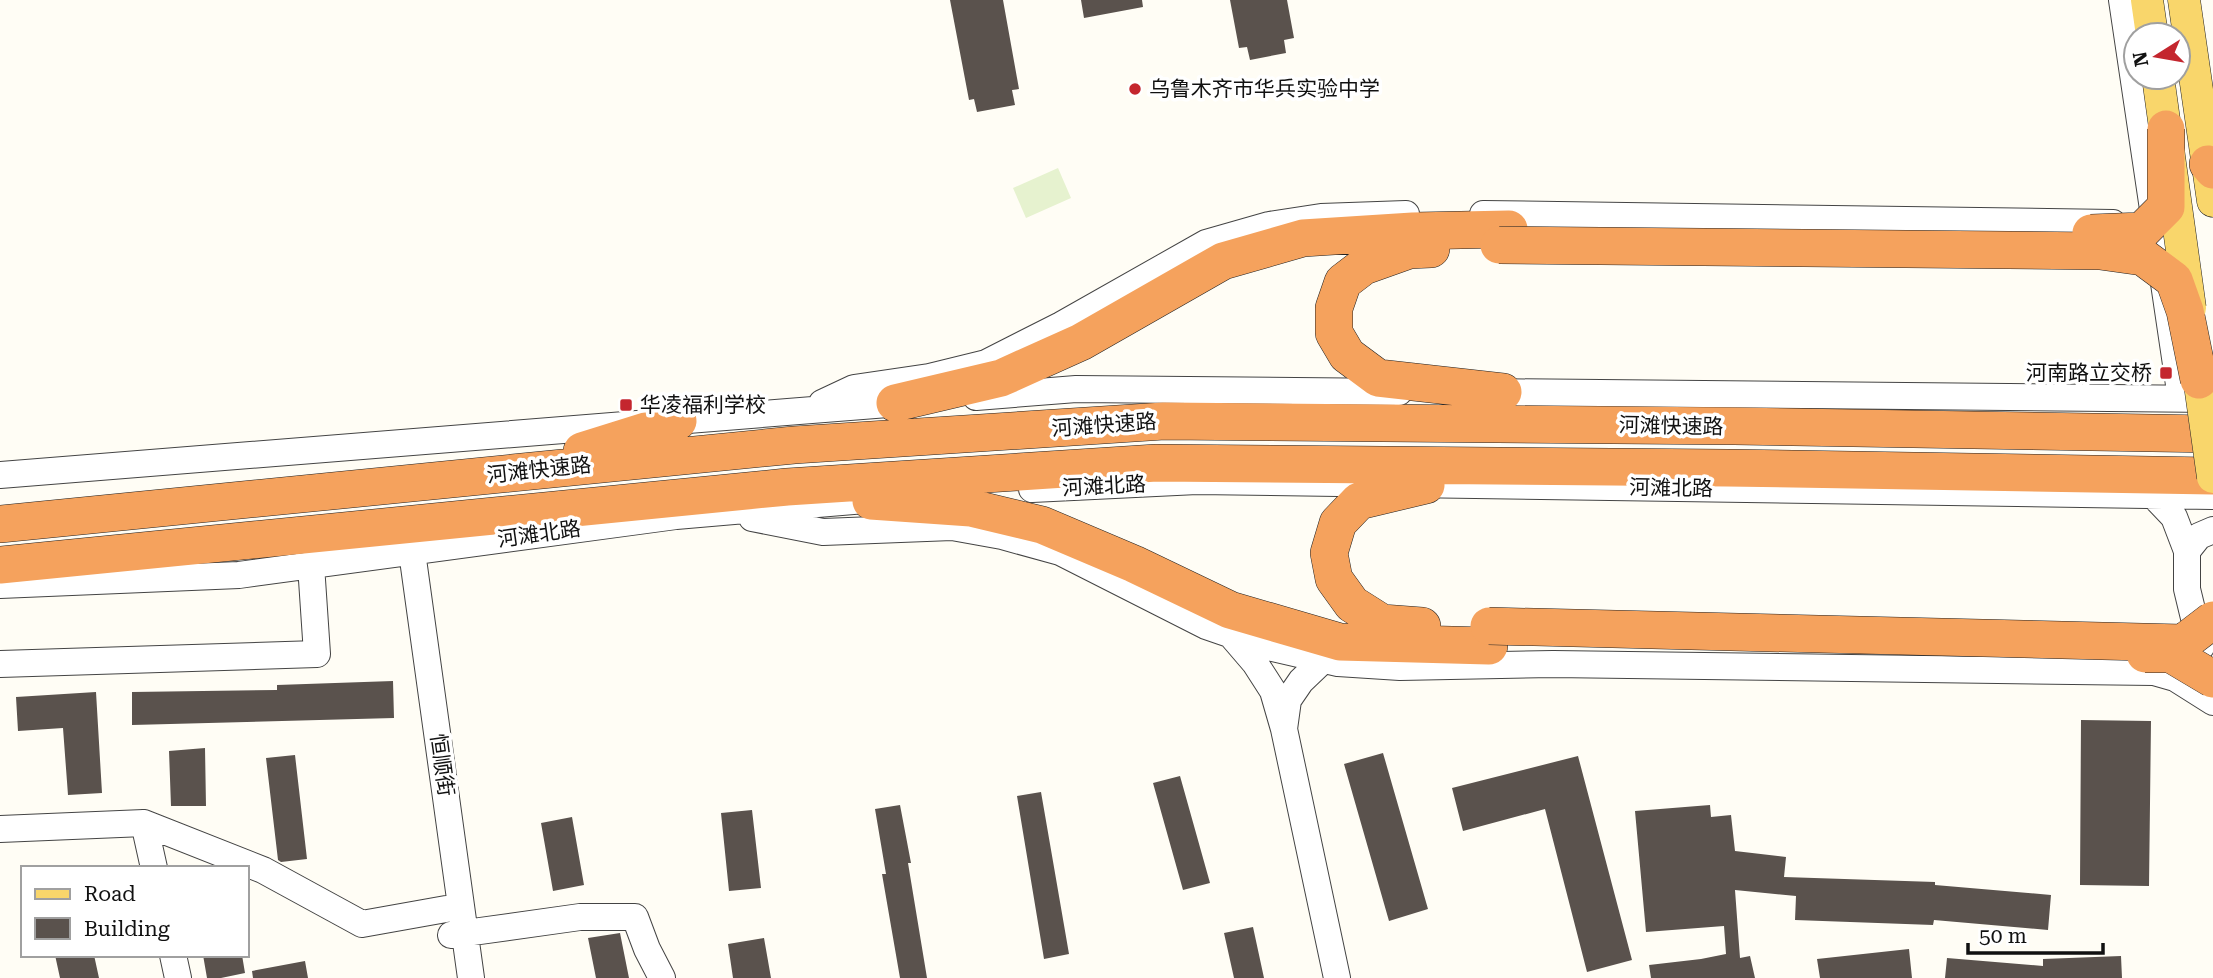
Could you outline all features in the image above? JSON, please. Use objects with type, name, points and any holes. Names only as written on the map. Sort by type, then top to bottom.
[{"type":"highway","points":[[1503,393],[1378,378],[1347,355],[1334,333],[1334,308],[1343,282],[1364,266],[1409,250],[1504,237],[2142,231],[2166,207],[2166,129]]},
{"type":"highway","points":[[895,403],[1000,378],[1081,342],[1223,261],[1303,239],[1413,231],[1504,237],[2100,251],[2143,257],[2174,280],[2185,311],[2198,392]]},
{"type":"highway","points":[[510,473],[678,421]]},
{"type":"highway","name":"河滩快速路","points":[[0,524],[794,445],[1164,421],[2213,434]]},
{"type":"highway","name":"河滩快速路","points":[[0,565],[787,487],[1156,463],[2213,477]]},
{"type":"highway","points":[[1426,485],[1359,501],[1338,523],[1329,553],[1334,579],[1352,604],[1382,623],[1489,636],[2171,654],[2213,679]]},
{"type":"highway","points":[[863,500],[971,508],[1042,525],[1134,564],[1230,610],[1340,642],[1489,636],[2183,643],[2213,620]]},
{"type":"highway","points":[[0,503],[101,514]]},
{"type":"highway","points":[[462,519],[676,516]]},
{"type":"main road","points":[[2147,0],[2150,21]]},
{"type":"main road","points":[[2184,0],[2213,201]]},
{"type":"main road","points":[[2160,91],[2198,392],[2213,477]]},
{"type":"street","points":[[0,475],[1076,389],[1503,393],[2198,392],[2153,206],[2122,0]]},
{"type":"street","points":[[804,411],[854,388],[929,377],[986,363],[1061,325],[1206,243],[1295,220],[1445,213],[2120,223],[2143,220],[2153,206]]},
{"type":"street","name":"河滩北路","points":[[0,585],[239,575],[676,516],[968,492],[1197,481],[2213,496]]},
{"type":"street","points":[[2153,495],[2174,517],[2187,551],[2187,589],[2213,701]]},
{"type":"street","points":[[719,512],[823,532],[952,527],[1002,536],[1060,552],[1206,626],[1264,646],[1338,663],[1400,667],[1553,664],[2154,671],[2175,678],[2213,701]]},
{"type":"street","points":[[2187,551],[2199,536],[2213,530]]},
{"type":"street","name":"恒顺街","points":[[405,553],[446,909],[471,978]]},
{"type":"street","name":"恒顺街","points":[[405,553],[457,934],[457,978]]},
{"type":"street","points":[[0,664],[317,654],[311,565]]},
{"type":"street","points":[[1230,634],[1255,663],[1273,691],[1284,729],[1337,978]]},
{"type":"street","points":[[1284,729],[1288,700],[1301,681],[1323,660]]},
{"type":"street","points":[[0,830],[145,823],[263,870],[362,924],[446,909]]},
{"type":"street","points":[[145,823],[154,866]]},
{"type":"street","points":[[457,934],[580,917],[635,917],[662,978]]},
{"type":"street","points":[[173,957],[178,978]]},
{"type":"green space","points":[[1058,168],[1071,198],[1026,218],[1013,188]]},
{"type":"building","points":[[950,0],[1003,0],[1019,89],[1012,90],[1015,105],[977,112],[974,99],[969,100]]},
{"type":"building","points":[[1081,0],[1142,0],[1143,7],[1084,18]]},
{"type":"building","points":[[1230,0],[1287,0],[1294,38],[1284,40],[1286,53],[1250,60],[1247,47],[1239,48]]},
{"type":"building","points":[[393,681],[394,718],[132,725],[132,692],[277,690],[277,685]]},
{"type":"building","points":[[96,692],[102,793],[68,795],[63,728],[18,731],[16,697]]},
{"type":"building","points":[[2081,720],[2151,721],[2149,886],[2080,885]]},
{"type":"building","points":[[205,748],[206,806],[171,806],[169,751]]},
{"type":"building","points":[[1383,753],[1428,909],[1389,921],[1344,764]]},
{"type":"building","points":[[295,755],[307,859],[281,862],[278,860],[266,758]]},
{"type":"building","points":[[1578,756],[1632,960],[1587,972],[1545,809],[1463,831],[1452,788]]},
{"type":"building","points":[[1180,776],[1210,883],[1183,890],[1153,783]]},
{"type":"building","points":[[1041,792],[1069,954],[1044,959],[1017,796]]},
{"type":"building","points":[[900,805],[927,978],[900,978],[882,874],[886,874],[875,809]]},
{"type":"building","points":[[1710,805],[1711,817],[1731,815],[1735,851],[1786,857],[1784,877],[1935,882],[1935,885],[2051,895],[2048,930],[1934,920],[1933,925],[1795,920],[1796,896],[1735,890],[1740,958],[1750,956],[1755,978],[1651,978],[1649,965],[1726,954],[1724,926],[1646,932],[1635,811]]},
{"type":"building","points":[[752,810],[761,888],[729,891],[721,813]]},
{"type":"building","points":[[572,817],[584,885],[553,891],[541,823]]},
{"type":"building","points":[[1253,927],[1264,978],[1234,978],[1224,933]]},
{"type":"building","points":[[620,933],[629,978],[596,978],[588,938]]},
{"type":"building","points":[[764,938],[771,978],[733,978],[728,944]]},
{"type":"building","points":[[1909,949],[1912,978],[1820,978],[1817,959]]},
{"type":"building","points":[[2121,956],[2122,978],[1945,978],[1947,958],[2043,966],[2043,959]]},
{"type":"building","points":[[55,957],[94,957],[99,978],[60,978]]},
{"type":"building","points":[[203,957],[242,957],[245,973],[207,978]]},
{"type":"building","points":[[305,961],[308,978],[253,978],[252,971]]},
{"type":"place","name":"乌鲁木齐市华兵实验中学","points":[[1135,89]]},
{"type":"place","name":"河南路立交桥","points":[[2166,373]]},
{"type":"place","name":"华凌福利学校","points":[[626,405]]}]
